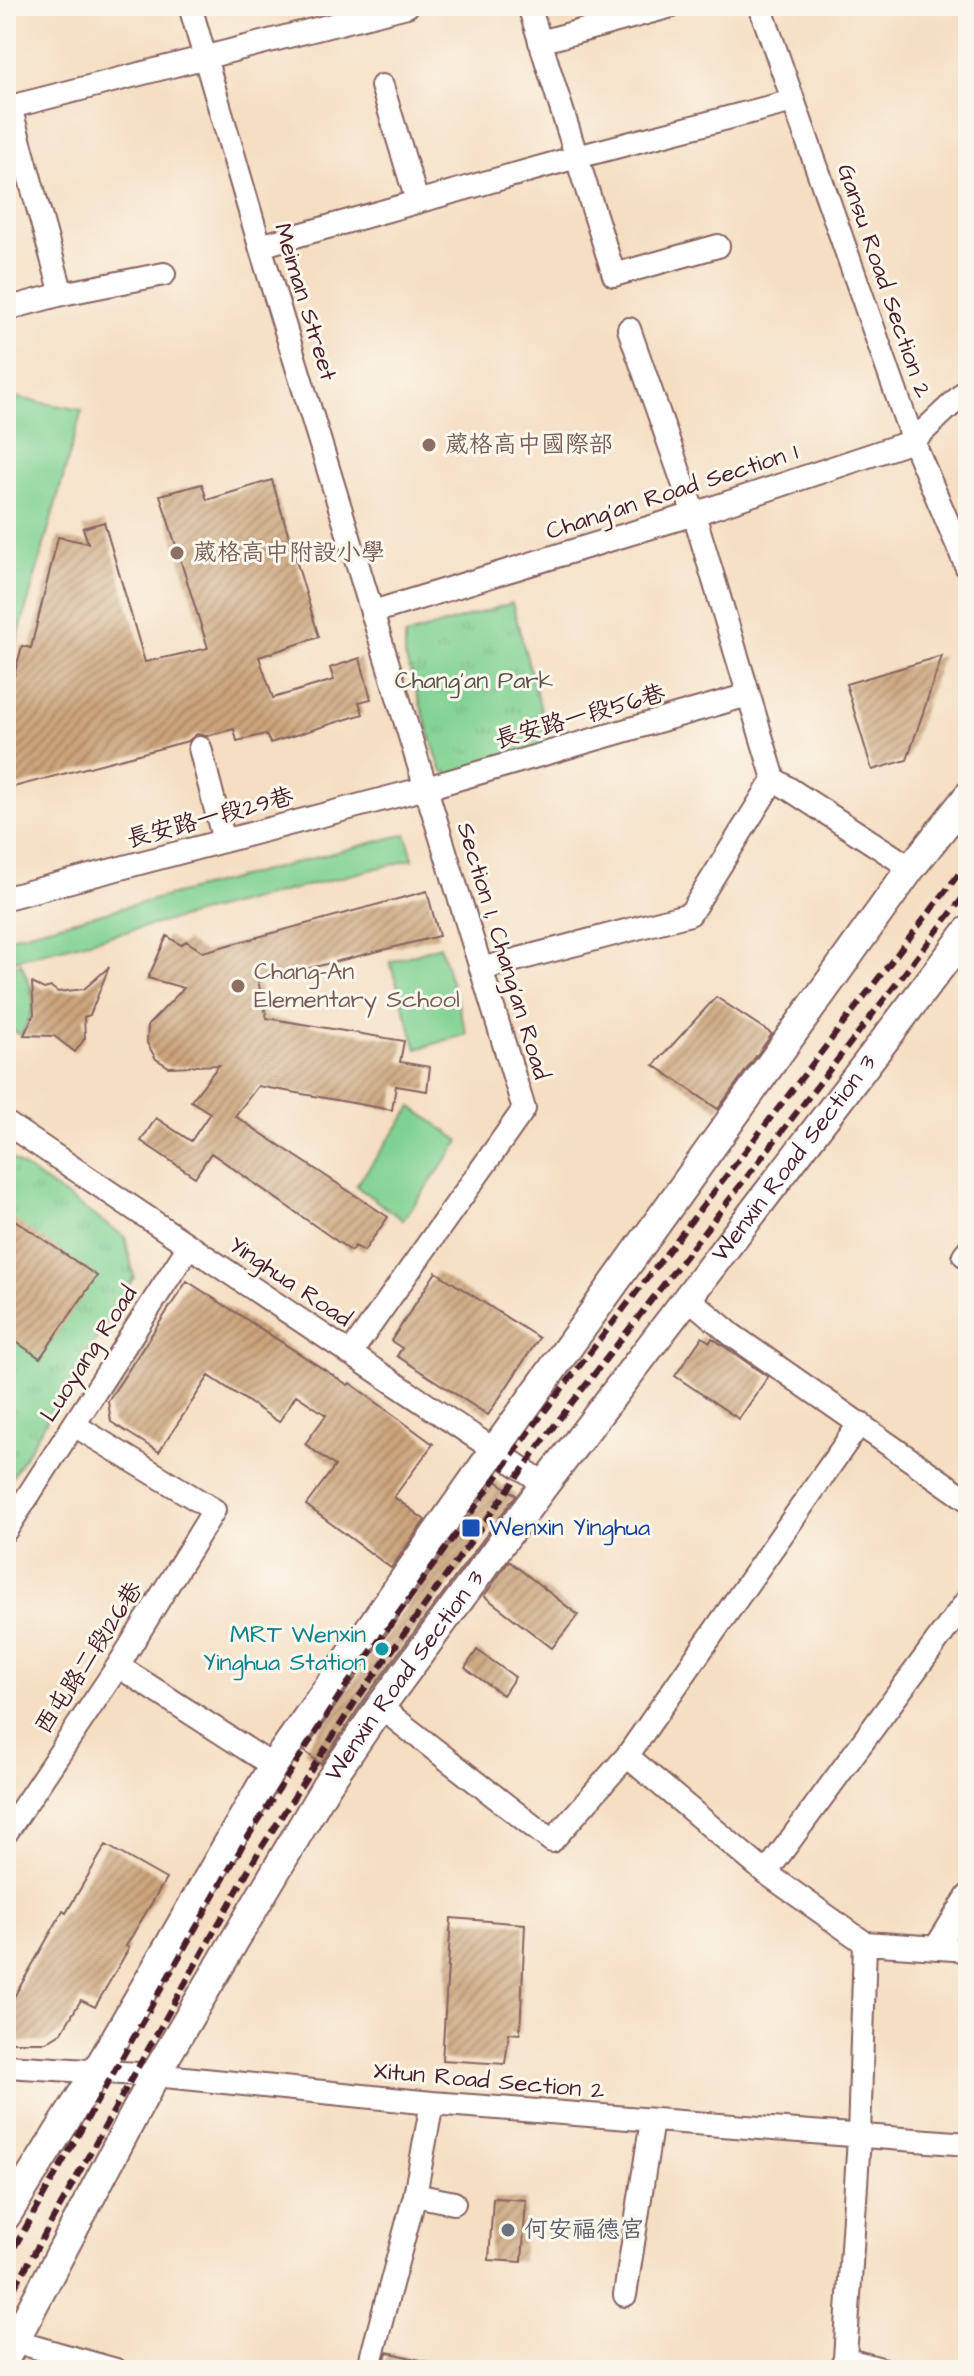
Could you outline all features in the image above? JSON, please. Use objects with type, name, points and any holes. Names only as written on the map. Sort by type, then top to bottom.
[{"type":"main road","points":[[6,2216],[96,2072],[273,1766],[911,868],[968,796]]},
{"type":"main road","name":"Wenxin Road Section 3","points":[[9,2346],[155,2075],[326,1786],[380,1707],[545,1484],[968,931]]},
{"type":"street","name":"Meiman Street","points":[[190,6],[373,612]]},
{"type":"street","points":[[62,294],[8,108],[407,6]]},
{"type":"street","points":[[529,6],[614,275],[718,246]]},
{"type":"street","points":[[540,42],[672,6]]},
{"type":"street","name":"Gansu Road Section 2","points":[[760,6],[913,441],[968,570]]},
{"type":"street","points":[[382,86],[417,201]]},
{"type":"street","points":[[260,246],[577,157],[793,101]]},
{"type":"street","points":[[6,309],[62,294],[164,274]]},
{"type":"street","points":[[629,329],[694,514],[774,779],[911,868]]},
{"type":"street","name":"Chang’an Road Section 1","points":[[373,612],[694,514],[913,441],[968,389]]},
{"type":"street","name":"Section 1, Chang’an Road","points":[[350,1354],[524,1109],[373,612]]},
{"type":"street","name":"長安路一段56巷","points":[[426,788],[748,695]]},
{"type":"street","points":[[200,748],[224,841]]},
{"type":"street","points":[[481,969],[690,914],[774,779]]},
{"type":"street","name":"長安路一段29巷","points":[[6,898],[426,788]]},
{"type":"street","name":"Yinghua Road","points":[[6,1123],[545,1484]]},
{"type":"street","name":"Luoyang Road","points":[[6,1530],[189,1246]]},
{"type":"street","points":[[687,1297],[732,1335],[968,1500]]},
{"type":"street","points":[[380,1707],[552,1841],[627,1756],[860,1423]]},
{"type":"street","name":"西屯路二段126巷","points":[[6,1833],[118,1666],[214,1510],[74,1425]]},
{"type":"street","points":[[766,1873],[965,1608]]},
{"type":"street","points":[[118,1666],[273,1766]]},
{"type":"street","points":[[627,1756],[766,1873],[865,1943],[968,1950]]},
{"type":"street","points":[[936,1947],[968,1896]]},
{"type":"street","points":[[865,1943],[859,2137],[842,2365],[885,2370]]},
{"type":"street","name":"Xitun Road Section 2","points":[[6,2066],[155,2075],[432,2103],[968,2144]]},
{"type":"street","points":[[368,2370],[415,2195],[432,2103]]},
{"type":"street","points":[[625,2295],[652,2120]]},
{"type":"street","points":[[415,2195],[454,2203]]},
{"type":"street","points":[[9,2346],[116,2370]]},
{"type":"green space","points":[[6,396],[82,410],[6,680]]},
{"type":"green space","name":"Chang'an Park","points":[[512,603],[551,747],[460,780],[441,770],[405,656],[405,636]]},
{"type":"green space","points":[[406,834],[413,859],[6,962],[6,938]]},
{"type":"green space","points":[[440,946],[467,1034],[417,1049],[390,962]]},
{"type":"green space","points":[[21,963],[29,983],[33,1007],[21,1035],[6,1027],[6,967]]},
{"type":"green space","points":[[412,1107],[460,1141],[403,1220],[356,1186]]},
{"type":"green space","points":[[6,1155],[125,1237],[134,1277],[6,1487]]},
{"type":"building","points":[[272,480],[319,637],[259,657],[273,698],[334,680],[330,668],[360,658],[371,699],[359,702],[363,714],[270,743],[266,734],[237,741],[234,729],[207,736],[197,734],[188,741],[6,789],[6,705],[22,646],[31,648],[58,537],[88,543],[83,528],[104,522],[145,662],[208,648],[160,495],[202,484],[207,500]]},
{"type":"building","points":[[942,656],[907,760],[872,770],[846,684]]},
{"type":"building","points":[[427,891],[439,936],[258,981],[267,1018],[404,1041],[400,1062],[430,1067],[427,1091],[396,1086],[392,1110],[258,1086],[235,1116],[388,1217],[364,1251],[355,1246],[351,1251],[211,1153],[195,1177],[141,1141],[156,1118],[191,1141],[210,1113],[191,1101],[219,1065],[169,1067],[156,1059],[147,1043],[148,1025],[184,988],[148,978],[167,936],[181,945],[186,941],[203,952]]},
{"type":"building","points":[[109,967],[90,1015],[84,1017],[85,1038],[75,1052],[54,1036],[24,1035],[34,1014],[32,983],[44,989],[51,987],[58,992],[84,989]]},
{"type":"building","points":[[716,997],[772,1034],[718,1109],[654,1065]]},
{"type":"building","points":[[6,1214],[97,1276],[40,1358],[6,1335]]},
{"type":"building","points":[[436,1272],[539,1338],[488,1415],[397,1356],[402,1348],[391,1341]]},
{"type":"building","points":[[187,1281],[348,1385],[350,1383],[433,1444],[394,1497],[425,1520],[391,1568],[306,1505],[335,1466],[305,1444],[326,1415],[296,1395],[279,1422],[209,1376],[159,1452],[111,1422],[108,1401]]},
{"type":"building","points":[[702,1337],[710,1342],[712,1338],[768,1377],[739,1419],[675,1376]]},
{"type":"building","points":[[495,1480],[516,1495],[366,1697],[321,1764],[304,1751]]},
{"type":"building","points":[[509,1561],[578,1615],[552,1648],[484,1596]]},
{"type":"building","points":[[477,1650],[515,1677],[503,1695],[465,1668]]},
{"type":"building","points":[[106,1845],[166,1879],[126,1946],[129,1948],[95,2007],[81,2000],[62,2032],[46,2042],[6,2042],[6,2011],[63,1911],[66,1913]]},
{"type":"building","points":[[451,1918],[525,1924],[520,2034],[509,2033],[505,2064],[442,2060]]},
{"type":"building","name":"何安福德宮","points":[[493,2198],[526,2200],[522,2262],[489,2260]]},
{"type":"building","points":[[387,2352],[436,2364],[435,2370],[382,2370]]},
{"type":"railway","points":[[6,2262],[244,1843],[341,1693],[541,1416],[968,862]]},
{"type":"railway","points":[[6,2303],[258,1853],[355,1702],[554,1426],[968,891]]},
{"type":"place","name":"葳格高中國際部","points":[[429,445]]},
{"type":"place","name":"葳格高中附設小學","points":[[177,553]]},
{"type":"place","name":"Chang-An Elementary School","points":[[238,986]]},
{"type":"place","name":"Wenxin Yinghua","points":[[471,1528]]},
{"type":"place","name":"MRT Wenxin Yinghua Station","points":[[382,1649]]},
{"type":"place","name":"何安福德宮","points":[[508,2230]]}]
